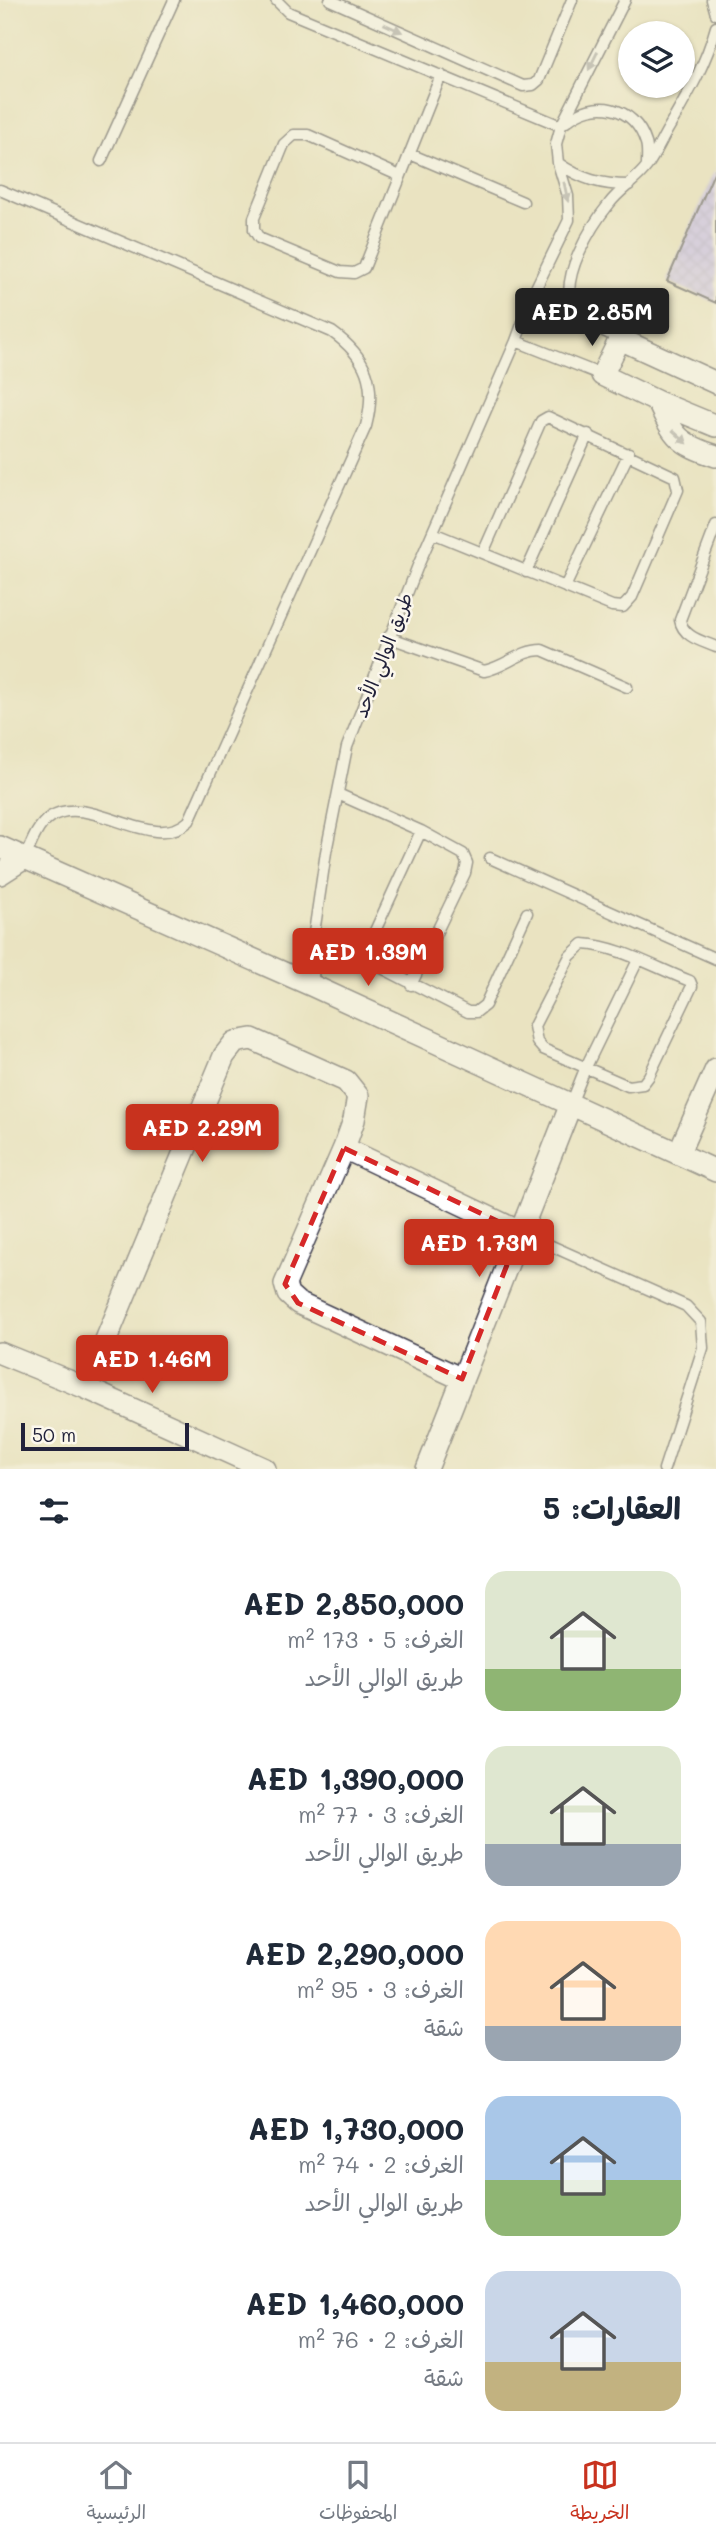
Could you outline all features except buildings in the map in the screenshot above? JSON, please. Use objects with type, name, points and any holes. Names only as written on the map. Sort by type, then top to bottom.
[{"type":"street","points":[[716,383],[620,339],[602,374],[658,402],[716,426]]},
{"type":"street","points":[[658,402],[673,433],[688,445],[716,456]]},
{"type":"street","points":[[0,847],[313,986],[716,1171]]},
{"type":"street","points":[[0,874],[25,858]]},
{"type":"street","points":[[86,1388],[224,1056],[235,1042],[252,1039],[346,1081],[358,1096],[354,1120],[344,1148],[285,1284],[288,1294],[298,1303],[462,1379]]},
{"type":"street","points":[[679,1153],[716,1069]]},
{"type":"street","points":[[427,1469],[571,1104]]},
{"type":"street","points":[[344,1148],[520,1232]]},
{"type":"street","points":[[0,1353],[86,1388],[265,1469]]},
{"type":"lane","points":[[101,161],[174,0]]},
{"type":"lane","points":[[330,0],[523,86],[533,85],[539,80],[572,0]]},
{"type":"lane","points":[[625,0],[561,126],[556,144],[558,163],[573,174],[591,182],[629,185]]},
{"type":"lane","points":[[712,0],[716,14]]},
{"type":"lane","points":[[275,1],[288,12],[561,126]]},
{"type":"lane","points":[[620,339],[578,315],[569,292],[570,272],[608,204],[647,166],[691,88],[709,51],[716,27]]},
{"type":"lane","points":[[400,176],[308,135],[294,135],[284,144],[254,218],[254,230],[259,238],[340,272],[354,273],[364,268],[441,75]]},
{"type":"lane","points":[[561,126],[578,112],[599,106],[620,111],[637,125],[647,144],[647,166]]},
{"type":"lane","points":[[410,154],[523,202]]},
{"type":"lane","name":"طريق الوالي الأحد","points":[[313,986],[314,933],[347,747],[388,637],[516,341],[534,292],[569,220],[568,196],[558,163]]},
{"type":"lane","points":[[0,190],[332,332],[359,356],[367,372],[371,390],[371,408],[366,426],[189,821],[182,827],[167,832],[78,811],[59,813],[39,829],[25,858]]},
{"type":"lane","points":[[516,341],[602,374]]},
{"type":"lane","points":[[433,533],[612,607],[623,607],[632,597],[678,490],[675,477],[548,417],[541,421],[483,553]]},
{"type":"lane","points":[[526,572],[588,435]]},
{"type":"lane","points":[[565,587],[629,453]]},
{"type":"lane","points":[[716,525],[680,620],[688,635],[716,647]]},
{"type":"lane","points":[[388,637],[484,671],[498,668],[528,650],[542,650],[627,687]]},
{"type":"lane","points":[[338,794],[421,831],[463,854],[467,863],[465,873],[411,985]]},
{"type":"lane","points":[[421,831],[369,944],[369,954],[374,964],[468,1012],[476,1012],[485,1005],[527,913]]},
{"type":"lane","points":[[490,858],[716,959]]},
{"type":"lane","points":[[583,944],[597,945],[690,981],[690,993],[643,1084],[628,1086],[585,1069],[542,1049],[537,1042],[534,1026],[570,956],[583,944]]},
{"type":"lane","points":[[571,1104],[638,960]]},
{"type":"lane","points":[[520,1232],[686,1306],[701,1322],[703,1348],[664,1469]]},
{"type":"highlighted area","points":[[344,1148],[520,1232],[462,1379],[298,1303],[285,1284]]}]
